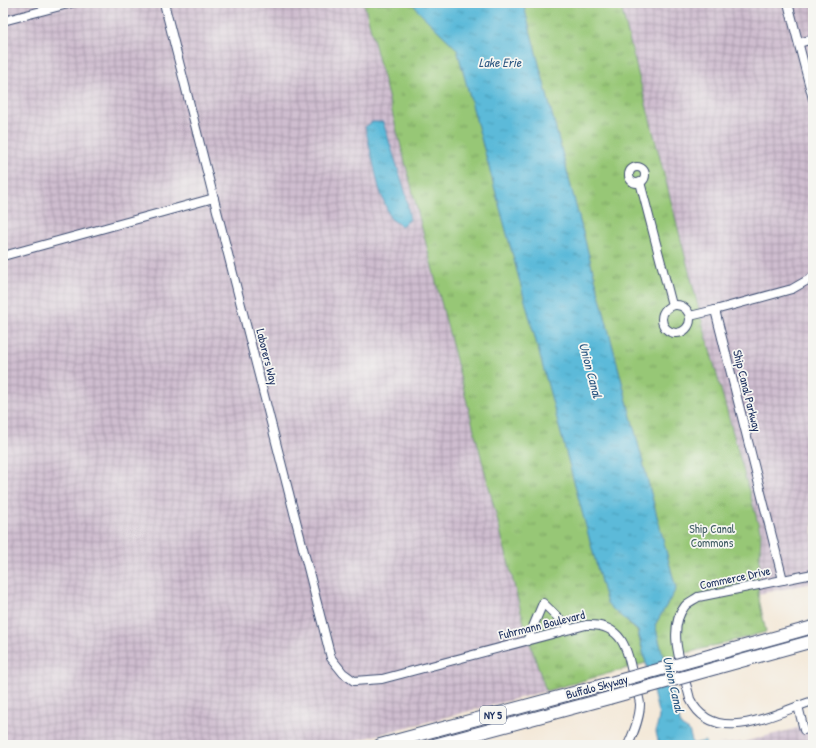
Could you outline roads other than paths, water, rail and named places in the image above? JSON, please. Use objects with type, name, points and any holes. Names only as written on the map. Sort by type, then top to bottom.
[{"type":"highway","name":"Buffalo Skyway","points":[[380,745],[813,627]]},
{"type":"highway","name":"Buffalo Skyway","points":[[434,745],[610,698],[813,641]]},
{"type":"street","points":[[3,21],[72,3]]},
{"type":"street","name":"Laborers Way","points":[[164,3],[331,658],[343,673],[354,680],[382,679]]},
{"type":"street","points":[[788,3],[813,99]]},
{"type":"street","points":[[799,43],[813,39]]},
{"type":"street","points":[[640,182],[672,306]]},
{"type":"street","points":[[3,256],[214,198]]},
{"type":"street","points":[[690,316],[792,289],[813,277]]},
{"type":"street","points":[[672,306],[681,306],[690,316],[689,324],[681,336],[667,331],[662,323],[665,310],[672,306]]},
{"type":"street","name":"Ship Canal Parkway","points":[[715,310],[783,580]]},
{"type":"street","name":"Commerce Drive","points":[[798,706],[742,727],[724,727],[704,718],[695,708],[675,637],[677,621],[686,606],[698,597],[813,574]]},
{"type":"street","points":[[527,641],[543,603],[570,629]]},
{"type":"street","name":"Fuhrmann Boulevard","points":[[382,679],[586,625],[599,625],[614,632],[620,637],[626,646],[640,704],[636,729],[628,745]]},
{"type":"street","points":[[804,730],[798,706],[813,701]]},
{"type":"water","name":"Lake Erie","points":[[413,3],[523,3],[676,589],[655,625],[681,726],[689,731],[693,744],[705,741],[706,745],[659,745],[656,732],[659,716],[638,631],[607,604],[457,49],[418,11]]},
{"type":"water","points":[[372,122],[383,122],[406,194],[410,220],[401,226],[390,218],[379,188],[365,127]]},
{"type":"water label","name":"Union Canal","points":[[591,370]]},
{"type":"water label","name":"Union Canal","points":[[674,684]]},
{"type":"park label","name":"Ship Canal Commons","points":[[712,536]]}]
